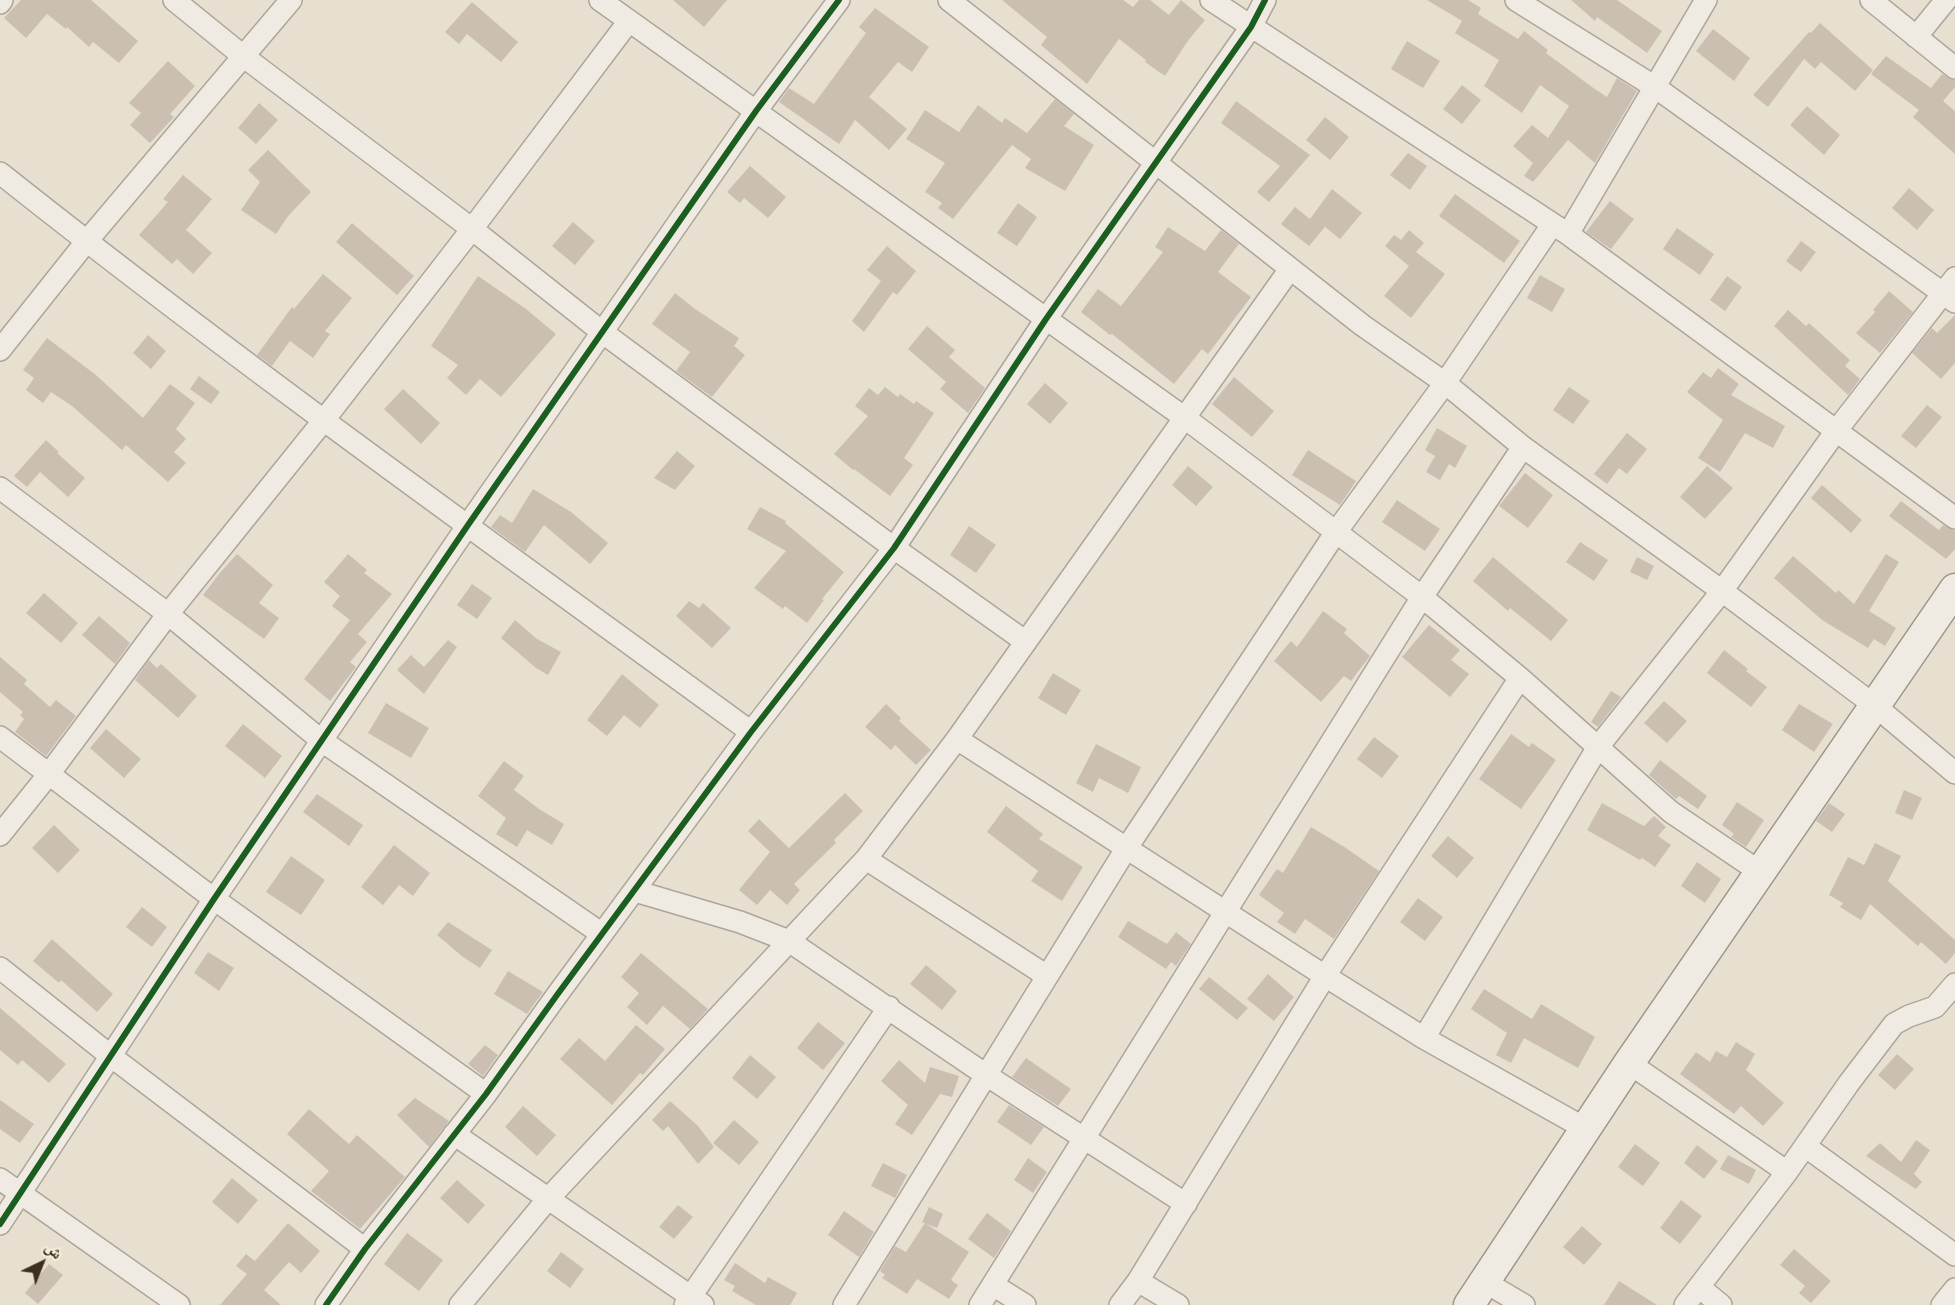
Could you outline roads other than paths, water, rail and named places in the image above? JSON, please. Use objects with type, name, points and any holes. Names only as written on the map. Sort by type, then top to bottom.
[{"type":"main road","points":[[1477,1294],[1629,1063],[1955,590]]},
{"type":"street","points":[[174,0],[243,56],[472,229],[603,332],[894,548],[1026,642]]},
{"type":"street","points":[[0,350],[86,242],[291,0]]},
{"type":"street","points":[[0,1224],[214,899],[468,525],[756,111],[839,0]]},
{"type":"street","points":[[949,0],[1362,325],[1445,383],[1523,447],[1722,591],[1874,705],[1955,773]]},
{"type":"street","points":[[1211,0],[1560,229],[1955,518]]},
{"type":"street","points":[[326,1305],[365,1249],[486,1094],[751,732],[894,548],[1046,319],[1251,27],[1265,0]]},
{"type":"street","points":[[1424,1038],[1598,747],[1722,591],[1836,431],[1951,291],[1655,87],[1516,0]]},
{"type":"street","points":[[844,1305],[1126,849],[1336,532],[1560,229],[1655,87],[1706,0]]},
{"type":"street","points":[[1871,0],[1955,68]]},
{"type":"street","points":[[1916,37],[1946,0]]},
{"type":"street","points":[[0,835],[49,774],[168,614],[324,420],[472,229],[617,8],[756,111],[1185,418],[1422,597],[1520,678],[1671,812],[1760,872]]},
{"type":"street","points":[[0,173],[86,242],[324,420],[751,732]]},
{"type":"street","points":[[460,1305],[547,1200],[866,859],[957,739],[1290,269]]},
{"type":"street","points":[[980,1305],[1227,913],[1422,597],[1523,447]]},
{"type":"street","points":[[0,488],[168,614],[322,741],[602,934]]},
{"type":"street","points":[[1120,1305],[1138,1281],[1325,976],[1520,678]]},
{"type":"street","points":[[0,737],[214,899],[486,1094]]},
{"type":"street","points":[[957,739],[1424,1038],[1586,1129]]},
{"type":"street","points":[[866,859],[1047,976]]},
{"type":"street","points":[[635,891],[740,922],[789,941],[986,1075],[1186,1203]]},
{"type":"street","points":[[0,968],[112,1057],[365,1249]]},
{"type":"street","points":[[1685,1305],[1787,1172],[1849,1083],[1894,1024],[1935,1007],[1955,984]]},
{"type":"street","points":[[454,1134],[693,1302],[889,1007]]},
{"type":"street","points":[[1629,1063],[1787,1172]]},
{"type":"street","points":[[1805,1146],[1955,1255]]},
{"type":"street","points":[[0,1179],[179,1305]]},
{"type":"street","points":[[1138,1281],[1178,1305]]},
{"type":"street","points":[[993,1285],[1025,1305]]},
{"type":"street","points":[[1699,1287],[1720,1305]]},
{"type":"street","points":[[1942,1305],[1955,1289]]},
{"type":"street","points":[[1477,1294],[1524,1305]]}]
